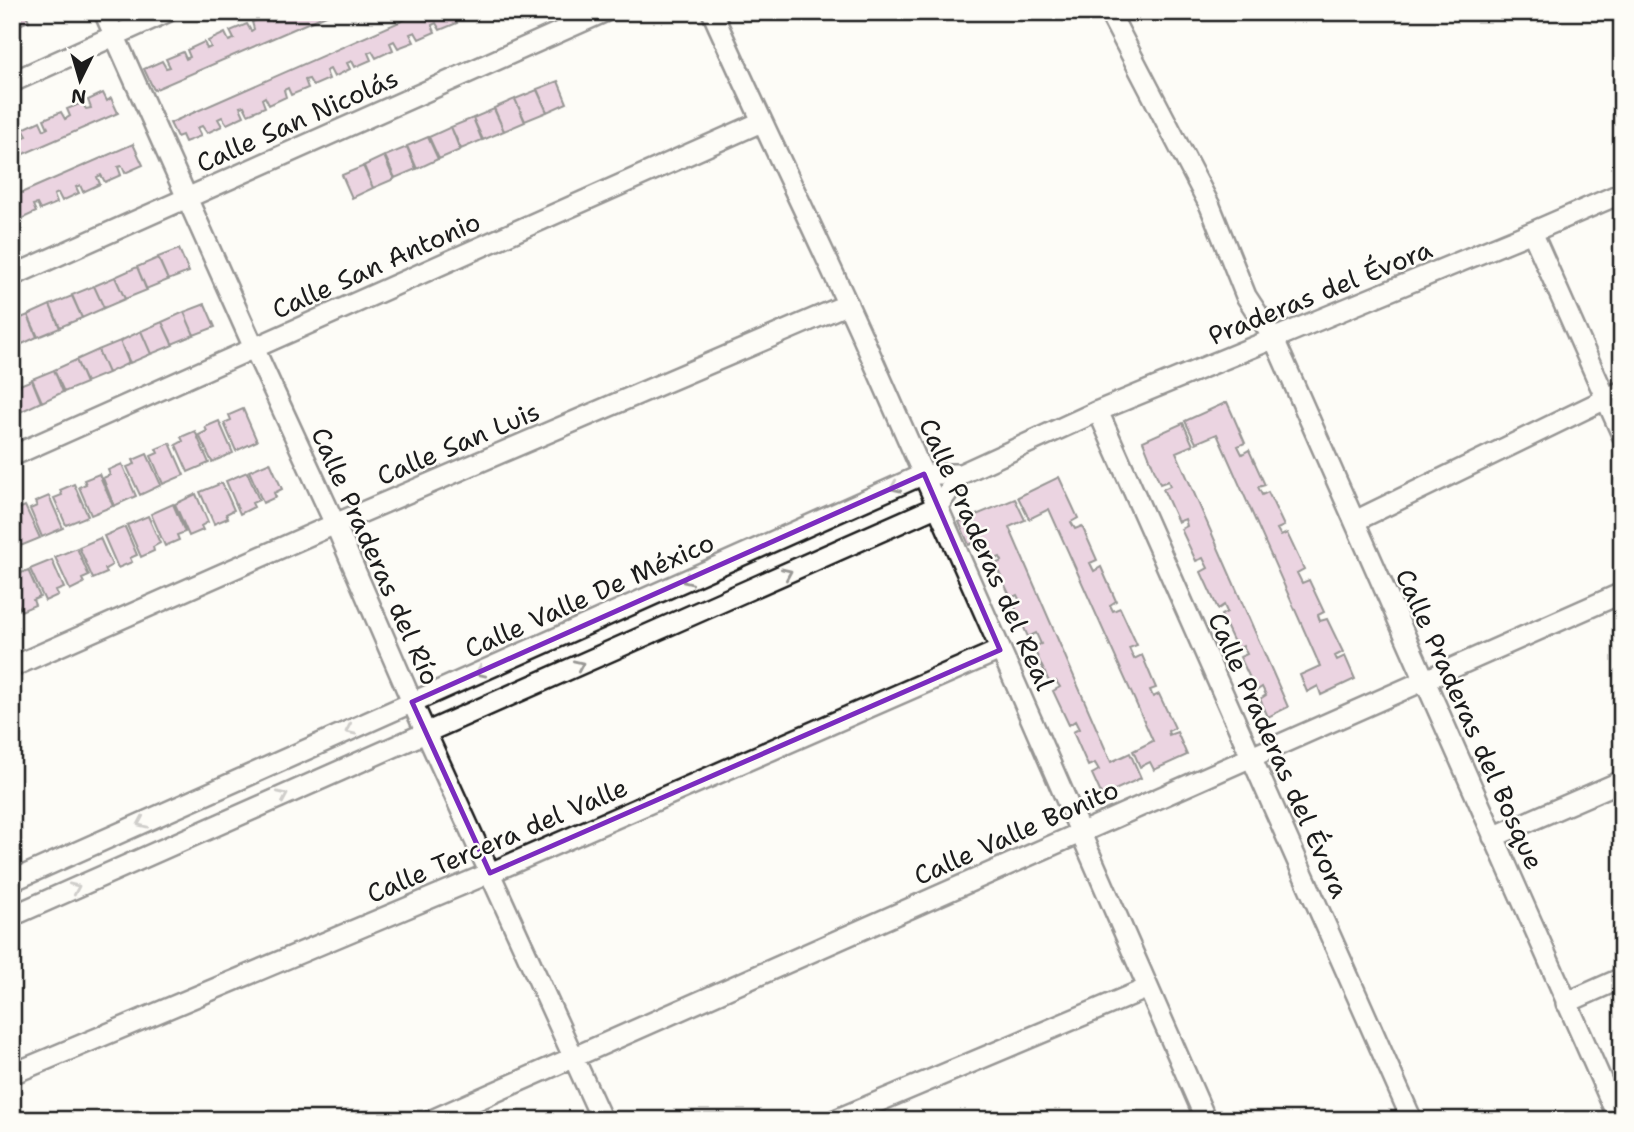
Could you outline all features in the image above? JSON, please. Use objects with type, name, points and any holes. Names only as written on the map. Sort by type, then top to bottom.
[{"type":"street","name":"Calle Praderas del Río","points":[[104,12],[602,1120]]},
{"type":"street","points":[[12,82],[167,12]]},
{"type":"street","name":"Calle San Nicolás","points":[[12,276],[604,12]]},
{"type":"street","name":"Calle Praderas del Real","points":[[712,12],[924,474],[1206,1120]]},
{"type":"street","name":"Calle Praderas del Bosque","points":[[1109,12],[1210,206],[1246,296],[1274,339],[1619,1120]]},
{"type":"street","name":"Calle San Antonio","points":[[12,456],[761,122]]},
{"type":"street","name":"Praderas del Évora","points":[[938,506],[961,474],[1098,411],[1532,232],[1622,192]]},
{"type":"street","points":[[1532,232],[1614,395],[1622,435]]},
{"type":"street","name":"Calle San Luis","points":[[12,667],[335,524],[848,304]]},
{"type":"street","points":[[1355,521],[1614,395]]},
{"type":"street","name":"Calle Praderas del Évora","points":[[1098,411],[1412,1120]]},
{"type":"street","name":"Calle Valle De México","points":[[12,881],[924,474],[961,474]]},
{"type":"street","points":[[12,916],[938,506]]},
{"type":"street","name":"Calle Valle Bonito","points":[[432,1120],[1622,593]]},
{"type":"street","name":"Calle Tercera del Valle","points":[[12,1074],[490,873],[1000,650]]},
{"type":"street","points":[[1493,837],[1622,781]]},
{"type":"street","points":[[1566,1003],[1622,978]]},
{"type":"street","points":[[835,1120],[1148,988]]},
{"type":"highlighted area","points":[[924,474],[1000,650],[490,873],[412,702]]},
{"type":"building","points":[[12,12],[29,12],[26,14],[29,21],[12,28]]},
{"type":"building","points":[[273,12],[333,12],[154,90],[144,69],[162,61],[166,68],[170,67],[166,59],[183,52],[186,59],[190,57],[187,50],[204,42],[207,49],[211,47],[208,41],[225,33],[229,41],[234,39],[230,31],[247,24],[251,31],[254,29],[252,22],[269,14],[272,21],[276,20]]},
{"type":"building","points":[[422,12],[457,12],[453,14],[457,23],[440,30],[436,23],[432,25],[435,32],[419,39],[415,32],[410,34],[414,42],[398,48],[394,41],[390,43],[393,50],[376,58],[372,51],[368,53],[371,60],[355,67],[352,61],[347,63],[350,69],[334,77],[330,69],[326,71],[329,79],[313,86],[309,79],[305,80],[308,88],[291,95],[288,88],[284,90],[286,97],[269,105],[265,97],[262,99],[265,107],[248,114],[244,106],[240,107],[244,116],[227,124],[222,117],[218,119],[222,126],[207,133],[202,126],[197,128],[201,136],[185,142],[182,135],[177,137],[170,123]]},
{"type":"building","points":[[458,12],[478,12],[478,13],[462,20]]},
{"type":"building","points":[[558,81],[567,103],[547,112],[537,89]]},
{"type":"building","points":[[537,90],[547,112],[525,121],[515,99]]},
{"type":"building","points":[[103,93],[107,101],[111,98],[118,113],[12,159],[12,133],[19,130],[22,138],[27,136],[23,129],[40,121],[44,130],[48,128],[44,119],[61,112],[65,119],[70,116],[67,109],[82,103],[86,109],[91,108],[88,100]]},
{"type":"building","points":[[515,99],[525,122],[504,131],[494,108]]},
{"type":"building","points":[[494,109],[504,131],[483,140],[473,118]]},
{"type":"building","points":[[473,118],[482,140],[461,149],[451,127]]},
{"type":"building","points":[[451,127],[460,150],[439,159],[429,137]]},
{"type":"building","points":[[428,137],[438,159],[417,169],[407,146]]},
{"type":"building","points":[[133,144],[143,165],[125,173],[122,166],[118,167],[121,175],[105,182],[101,175],[97,177],[100,184],[83,192],[80,185],[76,187],[79,193],[62,201],[58,193],[54,195],[57,203],[40,210],[37,204],[33,205],[36,212],[19,220],[15,213],[12,214],[12,197]]},
{"type":"building","points":[[407,147],[416,169],[395,178],[385,156]]},
{"type":"building","points":[[384,156],[394,179],[373,188],[363,166]]},
{"type":"building","points":[[364,166],[373,188],[352,198],[342,175]]},
{"type":"building","points":[[179,249],[189,272],[168,280],[158,257]]},
{"type":"building","points":[[158,258],[168,280],[146,289],[137,267]]},
{"type":"building","points":[[137,267],[147,290],[125,299],[115,277]]},
{"type":"building","points":[[115,277],[125,299],[104,308],[94,286]]},
{"type":"building","points":[[94,286],[104,308],[82,318],[72,295]]},
{"type":"building","points":[[72,296],[82,318],[60,327],[50,305]]},
{"type":"building","points":[[205,304],[215,327],[194,335],[184,312]]},
{"type":"building","points":[[50,305],[60,328],[38,337],[28,315]]},
{"type":"building","points":[[184,312],[194,335],[172,344],[162,322]]},
{"type":"building","points":[[28,315],[37,337],[16,347],[12,338],[12,322]]},
{"type":"building","points":[[162,322],[173,345],[151,354],[141,331]]},
{"type":"building","points":[[141,331],[151,354],[130,363],[120,341]]},
{"type":"building","points":[[120,341],[129,363],[108,373],[98,350]]},
{"type":"building","points":[[98,350],[108,373],[86,382],[76,360]]},
{"type":"building","points":[[76,360],[86,383],[64,392],[54,370]]},
{"type":"building","points":[[54,370],[63,392],[42,402],[32,379]]},
{"type":"building","points":[[32,380],[41,402],[20,412],[12,388]]},
{"type":"building","points":[[12,393],[20,412],[12,415]]},
{"type":"building","points":[[1227,402],[1245,443],[1238,446],[1242,454],[1249,450],[1265,485],[1258,487],[1262,495],[1268,492],[1284,526],[1277,529],[1281,536],[1287,533],[1304,569],[1297,573],[1302,583],[1309,580],[1324,612],[1318,615],[1320,621],[1327,619],[1343,652],[1335,656],[1337,660],[1345,656],[1355,679],[1321,695],[1318,686],[1307,692],[1300,675],[1320,666],[1217,434],[1196,443],[1185,421]]},
{"type":"building","points":[[243,409],[257,441],[236,451],[224,423],[231,420],[229,415]]},
{"type":"building","points":[[219,421],[233,453],[212,462],[199,435],[207,431],[205,427]]},
{"type":"building","points":[[1183,423],[1193,445],[1176,452],[1288,707],[1268,717],[1260,699],[1266,695],[1262,687],[1256,691],[1240,657],[1247,654],[1243,646],[1237,649],[1221,615],[1227,612],[1224,605],[1218,609],[1201,572],[1208,568],[1203,558],[1196,561],[1181,529],[1187,526],[1185,519],[1178,522],[1163,489],[1170,486],[1168,481],[1160,484],[1143,441]]},
{"type":"building","points":[[195,431],[209,463],[188,472],[176,445],[183,441],[181,437]]},
{"type":"building","points":[[170,443],[184,475],[163,484],[151,456],[158,453],[156,449]]},
{"type":"building","points":[[147,454],[161,485],[140,495],[127,467],[135,464],[133,460]]},
{"type":"building","points":[[270,462],[282,489],[274,493],[276,497],[263,503],[249,471]]},
{"type":"building","points":[[122,464],[136,496],[114,506],[103,478],[110,475],[108,470]]},
{"type":"building","points":[[247,472],[259,500],[252,503],[254,507],[240,514],[226,481]]},
{"type":"building","points":[[99,474],[113,506],[91,515],[79,487],[86,484],[84,480]]},
{"type":"building","points":[[1059,477],[1078,518],[1071,522],[1075,529],[1082,526],[1097,560],[1090,563],[1094,571],[1101,567],[1116,601],[1110,605],[1113,611],[1120,608],[1137,645],[1129,648],[1134,659],[1142,655],[1156,688],[1150,690],[1153,697],[1159,694],[1175,728],[1168,731],[1169,735],[1177,732],[1187,755],[1154,770],[1150,762],[1140,767],[1133,751],[1153,741],[1049,509],[1029,519],[1018,497]]},
{"type":"building","points":[[222,483],[234,510],[226,514],[228,518],[214,524],[200,492]]},
{"type":"building","points":[[74,484],[88,516],[66,525],[54,498],[62,495],[60,490]]},
{"type":"building","points":[[196,494],[208,522],[201,526],[203,530],[189,536],[175,504]]},
{"type":"building","points":[[49,496],[63,528],[42,537],[30,509],[37,506],[35,502]]},
{"type":"building","points":[[1015,499],[1025,520],[1009,527],[1111,762],[1130,753],[1141,778],[1102,796],[1092,774],[1099,770],[1095,763],[1088,766],[1073,732],[1079,729],[1075,721],[1069,725],[1053,691],[1060,687],[1056,681],[1050,684],[1033,647],[1041,644],[1036,633],[1028,637],[1014,605],[1020,601],[1017,595],[1011,598],[995,564],[1002,561],[1000,557],[993,560],[984,538],[969,545],[959,522]]},
{"type":"building","points":[[173,504],[185,532],[177,535],[179,540],[165,546],[151,514]]},
{"type":"building","points":[[25,506],[40,538],[18,547],[12,533],[12,512]]},
{"type":"building","points":[[148,516],[160,543],[153,547],[154,551],[141,557],[127,525]]},
{"type":"building","points":[[125,527],[137,555],[130,558],[132,562],[118,568],[104,536]]},
{"type":"building","points":[[100,538],[112,565],[105,569],[107,573],[93,579],[79,547]]},
{"type":"building","points":[[77,548],[89,576],[82,579],[84,583],[70,590],[55,557]]},
{"type":"building","points":[[52,560],[64,588],[56,591],[58,595],[45,601],[30,569]]},
{"type":"building","points":[[28,570],[40,597],[33,600],[35,605],[21,611],[12,591],[12,577]]}]
